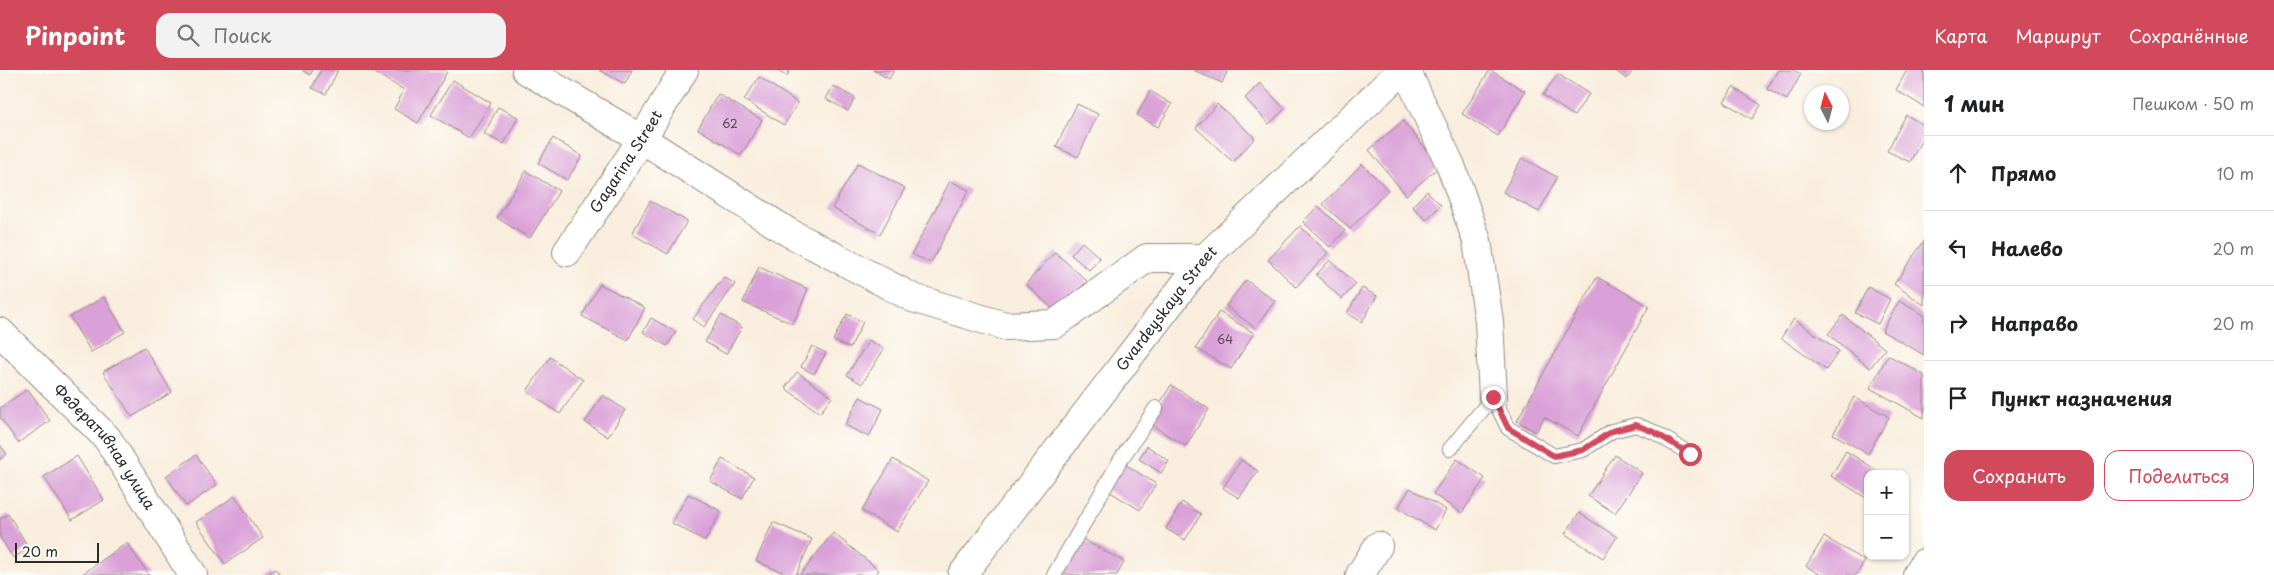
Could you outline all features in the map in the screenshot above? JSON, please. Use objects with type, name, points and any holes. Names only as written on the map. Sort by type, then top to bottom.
[{"type":"street","points":[[526,70],[642,139],[788,232],[913,298],[1005,326],[1055,324],[1147,258],[1205,258]]},
{"type":"street","name":"Gagarina Street","points":[[567,252],[642,139],[684,70]]},
{"type":"street","points":[[1404,70],[1451,166],[1477,241],[1489,321],[1493,397]]},
{"type":"street","name":"Gvardeyskaya Street","points":[[962,575],[1205,258],[1404,70]]},
{"type":"street","name":"Федеративная улица","points":[[0,332],[107,438],[193,575]]},
{"type":"street","points":[[1360,575],[1378,546]]},
{"type":"street","points":[[1917,575],[1924,563]]},
{"type":"lane","points":[[1450,449],[1493,397],[1508,428],[1554,456],[1583,450],[1612,431],[1636,425],[1654,432],[1690,454]]},
{"type":"lane","points":[[1054,575],[1121,458],[1156,408]]},
{"type":"building","points":[[302,70],[313,70],[310,75]]},
{"type":"building","points":[[321,70],[338,70],[326,94],[312,88]]},
{"type":"building","points":[[370,70],[444,70],[447,72],[418,123],[394,109],[404,90]]},
{"type":"building","points":[[599,70],[632,70],[625,84]]},
{"type":"building","points":[[775,70],[790,70],[787,76]]},
{"type":"building","points":[[873,70],[894,70],[889,79]]},
{"type":"building","points":[[1193,70],[1228,70],[1222,83]]},
{"type":"building","points":[[1490,70],[1525,91],[1498,136],[1462,114]]},
{"type":"building","points":[[1614,70],[1633,70],[1627,79]]},
{"type":"building","points":[[1778,70],[1793,70],[1801,74],[1787,100],[1767,89]]},
{"type":"building","points":[[1907,70],[1924,70],[1924,107],[1896,90]]},
{"type":"building","points":[[1558,74],[1589,94],[1574,116],[1543,95]]},
{"type":"building","points":[[759,77],[798,103],[784,125],[744,100]]},
{"type":"building","points":[[453,80],[491,103],[469,138],[431,115]]},
{"type":"building","points":[[1260,83],[1285,109],[1269,124],[1245,98]]},
{"type":"building","points":[[833,86],[855,98],[848,111],[826,99]]},
{"type":"building","points":[[1733,87],[1761,105],[1752,119],[1724,102]]},
{"type":"building","points":[[1150,91],[1172,104],[1158,127],[1137,115]]},
{"type":"building","points":[[718,94],[762,120],[741,155],[698,129]]},
{"type":"building","points":[[1077,104],[1098,114],[1078,157],[1056,147]]},
{"type":"building","points":[[1217,104],[1255,138],[1233,162],[1196,128]]},
{"type":"building","points":[[498,107],[518,117],[504,144],[484,134]]},
{"type":"building","points":[[1906,115],[1924,125],[1924,136],[1910,162],[1887,151]]},
{"type":"building","points":[[1403,121],[1440,166],[1406,195],[1369,150]]},
{"type":"building","points":[[553,138],[582,156],[567,180],[538,163]]},
{"type":"building","points":[[1522,158],[1557,177],[1539,212],[1503,192]]},
{"type":"building","points":[[858,163],[905,188],[880,234],[832,208]]},
{"type":"building","points":[[1362,164],[1388,190],[1350,229],[1323,204]]},
{"type":"building","points":[[526,171],[559,191],[530,238],[497,218]]},
{"type":"building","points":[[950,181],[969,190],[931,263],[912,254]]},
{"type":"building","points":[[1427,191],[1441,205],[1426,220],[1412,206]]},
{"type":"building","points":[[650,201],[687,221],[668,254],[632,234]]},
{"type":"building","points":[[1318,206],[1345,231],[1330,247],[1303,222]]},
{"type":"building","points":[[1300,226],[1328,253],[1296,287],[1268,260]]},
{"type":"building","points":[[1924,241],[1924,305],[1894,284]]},
{"type":"building","points":[[1082,242],[1100,258],[1089,270],[1071,255]]},
{"type":"building","points":[[1055,252],[1087,281],[1057,313],[1026,284]]},
{"type":"building","points":[[1330,260],[1356,284],[1342,299],[1316,275]]},
{"type":"building","points":[[759,267],[808,289],[793,324],[743,302]]},
{"type":"building","points":[[724,277],[735,284],[704,327],[693,319]]},
{"type":"building","points":[[1597,277],[1649,306],[1578,436],[1544,417],[1536,432],[1517,421]]},
{"type":"building","points":[[1246,280],[1275,301],[1255,328],[1226,306]]},
{"type":"building","points":[[600,284],[645,308],[628,340],[582,316]]},
{"type":"building","points":[[1868,287],[1890,299],[1878,324],[1855,313]]},
{"type":"building","points":[[1362,288],[1377,296],[1362,322],[1347,313]]},
{"type":"building","points":[[104,297],[125,332],[91,352],[70,317]]},
{"type":"building","points":[[1899,301],[1924,315],[1924,355],[1882,331]]},
{"type":"building","points":[[1219,312],[1254,333],[1231,369],[1196,348]]},
{"type":"building","points":[[847,314],[863,322],[850,348],[833,340]]},
{"type":"building","points":[[721,315],[742,327],[726,354],[705,342]]},
{"type":"building","points":[[1843,315],[1885,349],[1870,368],[1828,334]]},
{"type":"building","points":[[651,318],[676,332],[667,346],[643,332]]},
{"type":"building","points":[[1794,319],[1839,351],[1826,370],[1781,338]]},
{"type":"building","points":[[869,340],[884,349],[862,384],[847,375]]},
{"type":"building","points":[[812,346],[826,353],[814,374],[801,367]]},
{"type":"building","points":[[144,347],[172,392],[132,417],[103,372]]},
{"type":"building","points":[[1888,355],[1924,375],[1924,418],[1870,388]]},
{"type":"building","points":[[550,357],[583,380],[560,414],[527,391]]},
{"type":"building","points":[[797,372],[832,397],[820,413],[785,388]]},
{"type":"building","points":[[1171,385],[1209,409],[1186,446],[1148,423]]},
{"type":"building","points":[[28,389],[50,421],[18,443],[0,417],[0,408]]},
{"type":"building","points":[[603,395],[625,410],[608,437],[585,422]]},
{"type":"building","points":[[860,397],[883,409],[869,437],[845,425]]},
{"type":"building","points":[[1854,397],[1889,417],[1868,454],[1833,434]]},
{"type":"building","points":[[0,445],[7,454],[0,460]]},
{"type":"building","points":[[1147,446],[1169,461],[1161,473],[1139,459]]},
{"type":"building","points":[[1846,451],[1877,470],[1864,470],[1864,497],[1831,476]]},
{"type":"building","points":[[196,455],[217,485],[186,506],[166,476]]},
{"type":"building","points":[[1615,455],[1642,473],[1615,513],[1588,496]]},
{"type":"building","points":[[77,456],[104,500],[72,520],[44,477]]},
{"type":"building","points":[[722,459],[754,477],[742,499],[710,481]]},
{"type":"building","points":[[893,459],[928,481],[897,532],[862,511]]},
{"type":"building","points":[[1457,459],[1485,478],[1462,513],[1433,494]]},
{"type":"building","points":[[1241,460],[1258,471],[1239,498],[1223,488]]},
{"type":"building","points":[[1123,463],[1156,484],[1140,510],[1107,490]]},
{"type":"building","points":[[1410,488],[1446,510],[1435,530],[1398,508]]},
{"type":"building","points":[[688,494],[721,511],[705,541],[672,523]]},
{"type":"building","points":[[235,496],[263,538],[225,564],[196,522]]},
{"type":"building","points":[[1182,502],[1201,514],[1185,540],[1166,529]]},
{"type":"building","points":[[1579,513],[1617,537],[1603,558],[1565,534]]},
{"type":"building","points":[[8,514],[29,548],[13,558],[0,537],[0,519]]},
{"type":"building","points":[[773,522],[812,539],[796,575],[789,575],[756,561]]},
{"type":"building","points":[[833,533],[879,570],[875,575],[800,575]]},
{"type":"building","points":[[1079,537],[1124,562],[1117,575],[1068,575],[1060,570]]},
{"type":"building","points":[[1824,537],[1865,561],[1856,575],[1821,575],[1806,566]]},
{"type":"building","points":[[127,543],[149,575],[81,575]]},
{"type":"building","points":[[275,569],[280,575],[266,575]]},
{"type":"route","points":[[1493,397],[1508,428],[1554,456],[1583,450],[1612,431],[1636,425],[1654,432],[1690,454]]}]
